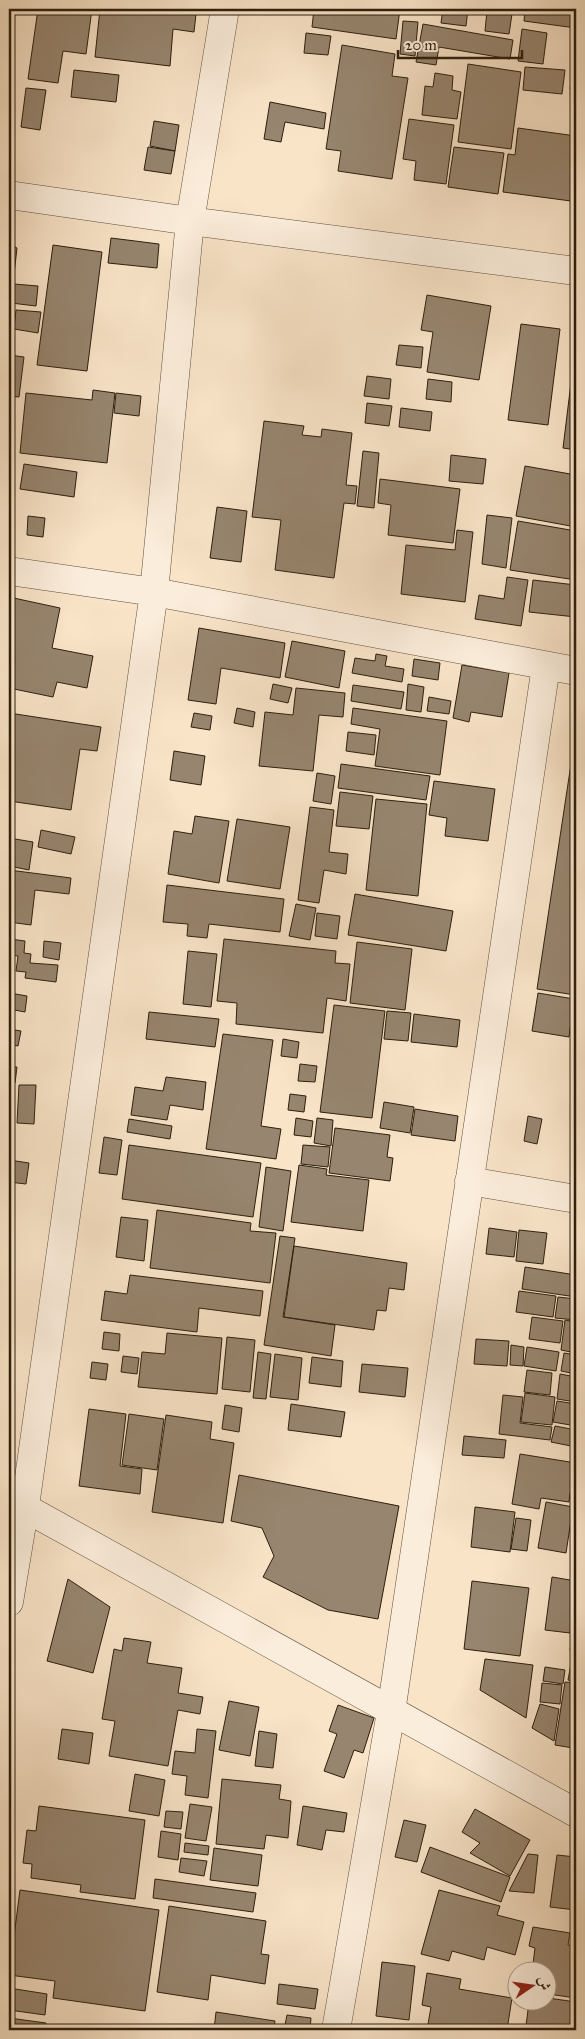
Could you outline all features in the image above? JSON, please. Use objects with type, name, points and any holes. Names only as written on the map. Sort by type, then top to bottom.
[{"type":"street","points":[[9,1602],[17,1502],[154,592],[190,221],[225,9]]},
{"type":"street","points":[[9,195],[190,221],[576,271]]},
{"type":"street","points":[[9,571],[154,592],[576,671]]},
{"type":"street","points":[[336,2030],[391,1712],[546,666]]},
{"type":"street","points":[[469,1181],[576,1198]]},
{"type":"street","points":[[17,1502],[391,1712],[576,1813]]},
{"type":"building","points":[[38,9],[92,9],[86,54],[63,51],[58,83],[28,79]]},
{"type":"building","points":[[100,9],[142,9],[196,14],[194,32],[173,29],[170,66],[95,57]]},
{"type":"building","points":[[314,9],[400,9],[396,39],[312,27]]},
{"type":"building","points":[[443,9],[468,9],[466,26],[441,23]]},
{"type":"building","points":[[525,9],[555,9],[576,12],[576,28],[524,21]]},
{"type":"building","points":[[487,11],[512,14],[509,34],[485,31]]},
{"type":"building","points":[[403,21],[418,22],[415,56],[400,54]]},
{"type":"building","points":[[423,24],[513,40],[510,59],[439,47],[436,65],[416,62]]},
{"type":"building","points":[[522,29],[547,33],[543,64],[518,61]]},
{"type":"building","points":[[306,33],[331,36],[328,55],[304,53]]},
{"type":"building","points":[[342,45],[395,54],[392,76],[408,78],[392,179],[338,171],[341,151],[326,149]]},
{"type":"building","points":[[576,45],[576,90],[570,89]]},
{"type":"building","points":[[468,64],[521,72],[511,149],[458,142]]},
{"type":"building","points":[[525,67],[565,70],[562,94],[523,90]]},
{"type":"building","points":[[74,70],[119,75],[116,102],[71,97]]},
{"type":"building","points":[[435,73],[453,76],[452,90],[461,92],[457,119],[422,115],[425,86],[433,87]]},
{"type":"building","points":[[26,88],[46,90],[40,130],[21,127]]},
{"type":"building","points":[[270,102],[326,113],[324,129],[285,122],[281,142],[264,139]]},
{"type":"building","points":[[409,119],[454,125],[446,184],[414,180],[416,161],[403,159]]},
{"type":"building","points":[[154,121],[179,125],[175,151],[150,146]]},
{"type":"building","points":[[518,128],[576,136],[576,160],[571,201],[503,192],[508,154],[515,155]]},
{"type":"building","points":[[148,147],[175,151],[171,174],[144,170]]},
{"type":"building","points":[[454,147],[504,153],[498,194],[448,187]]},
{"type":"building","points":[[111,238],[159,244],[157,268],[108,263]]},
{"type":"building","points":[[9,244],[17,248],[9,319]]},
{"type":"building","points":[[53,245],[102,252],[87,371],[37,365]]},
{"type":"building","points":[[14,284],[38,286],[36,306],[11,303]]},
{"type":"building","points":[[427,295],[491,306],[479,380],[427,372],[433,332],[421,330]]},
{"type":"building","points":[[16,310],[41,312],[38,333],[14,329]]},
{"type":"building","points":[[521,324],[560,329],[548,425],[508,420]]},
{"type":"building","points":[[576,342],[576,450],[563,448]]},
{"type":"building","points":[[399,345],[423,347],[421,368],[396,365]]},
{"type":"building","points":[[9,355],[24,357],[19,397],[9,396]]},
{"type":"building","points":[[367,376],[391,379],[389,399],[364,396]]},
{"type":"building","points":[[428,379],[452,382],[451,402],[426,399]]},
{"type":"building","points":[[93,390],[115,393],[107,463],[20,453],[26,393],[92,400]]},
{"type":"building","points":[[116,393],[141,396],[139,416],[114,413]]},
{"type":"building","points":[[367,403],[392,406],[389,426],[365,423]]},
{"type":"building","points":[[401,408],[432,412],[430,431],[399,427]]},
{"type":"building","points":[[264,421],[304,426],[302,435],[321,437],[322,429],[352,433],[346,485],[357,486],[355,504],[344,503],[334,578],[275,570],[281,520],[252,517]]},
{"type":"building","points":[[363,451],[379,453],[374,508],[357,506]]},
{"type":"building","points":[[451,455],[486,459],[483,484],[449,481]]},
{"type":"building","points":[[24,464],[77,472],[74,497],[20,489]]},
{"type":"building","points":[[525,466],[576,475],[576,527],[516,516]]},
{"type":"building","points":[[380,479],[460,489],[453,543],[388,535],[391,505],[378,503]]},
{"type":"building","points":[[217,507],[247,511],[241,562],[210,558]]},
{"type":"building","points":[[487,515],[512,518],[506,568],[482,564]]},
{"type":"building","points":[[28,516],[45,518],[43,537],[27,535]]},
{"type":"building","points":[[518,521],[576,531],[576,580],[510,570]]},
{"type":"building","points":[[457,530],[473,532],[465,602],[401,594],[406,545],[455,550]]},
{"type":"building","points":[[507,577],[528,580],[521,626],[475,619],[479,595],[504,599]]},
{"type":"building","points":[[533,580],[576,585],[576,617],[529,612]]},
{"type":"building","points":[[9,597],[60,608],[52,648],[93,656],[87,688],[57,682],[53,697],[9,688]]},
{"type":"building","points":[[199,628],[285,643],[280,678],[221,668],[216,704],[188,700]]},
{"type":"building","points":[[292,641],[345,651],[339,688],[285,677]]},
{"type":"building","points":[[376,654],[387,656],[385,666],[404,669],[402,682],[352,673],[355,658],[375,661]]},
{"type":"building","points":[[414,659],[440,663],[438,680],[412,676]]},
{"type":"building","points":[[462,665],[509,673],[502,717],[471,712],[469,722],[453,718]]},
{"type":"building","points":[[273,684],[292,688],[288,703],[270,699]]},
{"type":"building","points":[[408,684],[424,687],[421,712],[406,710]]},
{"type":"building","points":[[353,685],[404,692],[401,709],[351,701]]},
{"type":"building","points":[[296,688],[345,693],[343,717],[319,715],[313,771],[259,766],[265,712],[293,715]]},
{"type":"building","points":[[429,697],[451,701],[449,714],[427,711]]},
{"type":"building","points":[[237,708],[255,712],[253,727],[234,723]]},
{"type":"building","points":[[353,708],[447,721],[440,775],[375,766],[380,729],[351,724]]},
{"type":"building","points":[[9,713],[101,727],[97,751],[80,749],[71,810],[9,801]]},
{"type":"building","points":[[194,713],[212,716],[210,730],[191,727]]},
{"type":"building","points":[[576,731],[576,985],[575,995],[537,989]]},
{"type":"building","points":[[348,732],[376,735],[374,755],[346,751]]},
{"type":"building","points":[[174,751],[205,756],[201,785],[170,780]]},
{"type":"building","points":[[341,764],[430,776],[426,800],[338,788]]},
{"type":"building","points":[[317,773],[335,776],[331,804],[313,801]]},
{"type":"building","points":[[434,781],[495,789],[488,841],[445,836],[447,818],[429,815]]},
{"type":"building","points":[[340,792],[373,796],[369,829],[336,826]]},
{"type":"building","points":[[376,799],[427,804],[418,896],[366,890]]},
{"type":"building","points":[[310,807],[334,810],[329,852],[348,854],[346,874],[324,870],[319,903],[298,900]]},
{"type":"building","points":[[195,816],[229,821],[219,883],[168,874],[174,831],[192,834]]},
{"type":"building","points":[[237,819],[290,827],[280,889],[227,881]]},
{"type":"building","points":[[41,830],[75,837],[71,854],[38,847]]},
{"type":"building","points":[[9,838],[33,842],[29,870],[9,866]]},
{"type":"building","points":[[9,870],[71,878],[69,894],[35,890],[31,925],[9,922]]},
{"type":"building","points":[[167,885],[284,899],[280,932],[209,924],[207,938],[187,936],[188,924],[163,922]]},
{"type":"building","points":[[355,894],[453,911],[446,951],[348,935]]},
{"type":"building","points":[[296,904],[316,908],[310,940],[289,936]]},
{"type":"building","points":[[317,913],[340,916],[337,939],[315,936]]},
{"type":"building","points":[[10,939],[25,941],[24,953],[31,954],[30,963],[58,965],[56,982],[25,978],[26,972],[16,971],[18,956],[9,955]]},
{"type":"building","points":[[224,939],[336,951],[335,963],[350,964],[346,1001],[327,998],[323,1033],[236,1024],[237,1003],[217,1001]]},
{"type":"building","points":[[44,941],[61,943],[59,960],[43,957]]},
{"type":"building","points":[[357,942],[412,949],[405,1010],[350,1003]]},
{"type":"building","points":[[188,951],[217,954],[211,1007],[183,1004]]},
{"type":"building","points":[[10,993],[27,996],[25,1012],[9,1009]]},
{"type":"building","points":[[538,993],[574,999],[569,1037],[532,1031]]},
{"type":"building","points":[[334,1005],[385,1011],[372,1118],[320,1112]]},
{"type":"building","points":[[387,1011],[411,1013],[408,1041],[384,1039]]},
{"type":"building","points":[[149,1012],[219,1019],[215,1047],[146,1039]]},
{"type":"building","points":[[414,1014],[460,1020],[457,1047],[411,1042]]},
{"type":"building","points":[[9,1029],[21,1031],[18,1046],[9,1044]]},
{"type":"building","points":[[223,1034],[273,1040],[261,1126],[281,1129],[276,1159],[206,1149]]},
{"type":"building","points":[[283,1039],[299,1042],[297,1058],[281,1056]]},
{"type":"building","points":[[300,1064],[317,1066],[315,1082],[298,1081]]},
{"type":"building","points":[[9,1067],[17,1067],[15,1083],[9,1083]]},
{"type":"building","points":[[166,1077],[206,1082],[203,1110],[170,1105],[167,1120],[131,1115],[135,1087],[163,1091]]},
{"type":"building","points":[[19,1085],[36,1085],[34,1124],[17,1123]]},
{"type":"building","points":[[290,1094],[306,1096],[304,1112],[288,1110]]},
{"type":"building","points":[[384,1102],[414,1107],[410,1133],[380,1128]]},
{"type":"building","points":[[415,1109],[458,1116],[455,1141],[411,1135]]},
{"type":"building","points":[[528,1116],[542,1119],[537,1144],[524,1141]]},
{"type":"building","points":[[296,1118],[313,1121],[311,1137],[294,1135]]},
{"type":"building","points":[[317,1118],[333,1120],[331,1146],[314,1143]]},
{"type":"building","points":[[129,1119],[172,1126],[170,1139],[127,1132]]},
{"type":"building","points":[[335,1128],[390,1135],[387,1157],[393,1158],[390,1181],[329,1173]]},
{"type":"building","points":[[104,1137],[122,1140],[117,1175],[99,1173]]},
{"type":"building","points":[[129,1145],[261,1163],[253,1217],[122,1199]]},
{"type":"building","points":[[303,1145],[330,1147],[328,1167],[301,1164]]},
{"type":"building","points":[[9,1160],[29,1163],[26,1184],[9,1182]]},
{"type":"building","points":[[299,1165],[327,1169],[326,1175],[369,1180],[363,1231],[291,1222]]},
{"type":"building","points":[[266,1167],[291,1171],[283,1231],[259,1227]]},
{"type":"building","points":[[157,1210],[251,1223],[250,1231],[276,1233],[270,1283],[150,1268]]},
{"type":"building","points":[[121,1217],[148,1220],[144,1261],[116,1257]]},
{"type":"building","points":[[489,1228],[517,1232],[514,1257],[486,1254]]},
{"type":"building","points":[[519,1230],[547,1233],[543,1264],[516,1261]]},
{"type":"building","points":[[280,1236],[295,1238],[283,1317],[335,1325],[331,1356],[264,1345]]},
{"type":"building","points":[[294,1246],[407,1263],[404,1290],[389,1288],[386,1311],[377,1310],[374,1330],[284,1317]]},
{"type":"building","points":[[9,1248],[13,1249],[12,1265],[9,1265]]},
{"type":"building","points":[[525,1267],[576,1275],[576,1297],[522,1289]]},
{"type":"building","points":[[130,1275],[263,1291],[260,1316],[199,1308],[197,1332],[101,1320],[105,1291],[127,1294]]},
{"type":"building","points":[[519,1291],[556,1296],[553,1317],[516,1312]]},
{"type":"building","points":[[558,1297],[576,1299],[576,1320],[555,1318]]},
{"type":"building","points":[[532,1317],[563,1321],[560,1343],[529,1339]]},
{"type":"building","points":[[565,1320],[576,1322],[576,1353],[561,1350]]},
{"type":"building","points":[[104,1332],[120,1334],[119,1351],[102,1349]]},
{"type":"building","points":[[167,1333],[222,1338],[217,1394],[138,1387],[142,1352],[165,1354]]},
{"type":"building","points":[[227,1337],[255,1340],[250,1392],[222,1389]]},
{"type":"building","points":[[476,1339],[509,1341],[507,1366],[474,1364]]},
{"type":"building","points":[[511,1345],[524,1347],[523,1366],[510,1365]]},
{"type":"building","points":[[527,1347],[559,1352],[556,1371],[524,1366]]},
{"type":"building","points":[[258,1352],[271,1354],[266,1399],[253,1398]]},
{"type":"building","points":[[564,1353],[576,1355],[576,1374],[561,1371]]},
{"type":"building","points":[[275,1354],[302,1358],[298,1400],[270,1397]]},
{"type":"building","points":[[123,1356],[139,1358],[137,1374],[121,1372]]},
{"type":"building","points":[[312,1357],[343,1361],[341,1387],[309,1383]]},
{"type":"building","points":[[92,1362],[108,1364],[106,1380],[90,1378]]},
{"type":"building","points":[[362,1364],[408,1368],[405,1397],[359,1392]]},
{"type":"building","points":[[527,1370],[552,1373],[550,1395],[524,1392]]},
{"type":"building","points":[[560,1374],[576,1377],[576,1402],[557,1399]]},
{"type":"building","points":[[525,1393],[555,1397],[552,1425],[521,1422]]},
{"type":"building","points":[[503,1395],[523,1397],[520,1423],[552,1427],[550,1440],[499,1434]]},
{"type":"building","points":[[557,1401],[576,1404],[576,1426],[553,1422]]},
{"type":"building","points":[[291,1404],[345,1412],[341,1437],[288,1430]]},
{"type":"building","points":[[225,1405],[242,1408],[239,1432],[222,1429]]},
{"type":"building","points":[[89,1409],[126,1414],[120,1466],[142,1469],[140,1494],[79,1486]]},
{"type":"building","points":[[129,1414],[164,1419],[157,1470],[122,1465]]},
{"type":"building","points":[[166,1415],[212,1422],[210,1439],[234,1443],[223,1523],[152,1512]]},
{"type":"building","points":[[555,1426],[576,1430],[576,1447],[551,1442]]},
{"type":"building","points":[[464,1436],[506,1440],[504,1458],[462,1455]]},
{"type":"building","points":[[520,1454],[576,1463],[576,1494],[570,1493],[569,1502],[541,1498],[539,1509],[512,1504]]},
{"type":"building","points":[[239,1475],[399,1506],[378,1619],[328,1610],[263,1577],[274,1556],[262,1528],[231,1521]]},
{"type":"building","points":[[546,1502],[573,1507],[566,1553],[538,1548]]},
{"type":"building","points":[[475,1507],[515,1512],[510,1552],[471,1547]]},
{"type":"building","points":[[516,1518],[531,1520],[527,1551],[511,1549]]},
{"type":"building","points":[[552,1577],[576,1581],[570,1633],[545,1630]]},
{"type":"building","points":[[68,1579],[110,1607],[93,1673],[47,1661]]},
{"type":"building","points":[[472,1581],[529,1588],[520,1656],[464,1649]]},
{"type":"building","points":[[576,1614],[576,1651],[570,1650]]},
{"type":"building","points":[[124,1638],[151,1642],[147,1663],[182,1668],[178,1693],[203,1697],[200,1714],[178,1710],[168,1766],[109,1756],[115,1721],[102,1719],[114,1649],[122,1651]]},
{"type":"building","points":[[573,1653],[576,1653],[576,1682],[568,1680]]},
{"type":"building","points":[[485,1659],[533,1665],[526,1718],[480,1690]]},
{"type":"building","points":[[545,1667],[565,1670],[563,1684],[543,1681]]},
{"type":"building","points":[[565,1682],[576,1683],[576,1726],[573,1748],[555,1745]]},
{"type":"building","points":[[542,1683],[562,1685],[560,1704],[540,1702]]},
{"type":"building","points":[[229,1701],[259,1707],[250,1756],[219,1750]]},
{"type":"building","points":[[540,1704],[559,1709],[554,1741],[532,1728]]},
{"type":"building","points":[[338,1705],[374,1718],[363,1753],[354,1750],[344,1778],[324,1771],[337,1734],[329,1731]]},
{"type":"building","points":[[62,1729],[93,1733],[89,1764],[58,1759]]},
{"type":"building","points":[[197,1729],[216,1731],[208,1798],[185,1795],[187,1776],[172,1774],[175,1751],[195,1753]]},
{"type":"building","points":[[259,1731],[277,1734],[273,1768],[255,1766]]},
{"type":"building","points":[[135,1774],[165,1780],[159,1816],[129,1811]]},
{"type":"building","points":[[222,1779],[281,1785],[279,1799],[291,1801],[288,1838],[266,1835],[264,1849],[216,1844]]},
{"type":"building","points":[[190,1804],[212,1807],[206,1841],[185,1838]]},
{"type":"building","points":[[39,1806],[145,1820],[135,1899],[80,1892],[81,1885],[31,1878],[32,1864],[23,1863],[27,1830],[36,1831]]},
{"type":"building","points":[[303,1806],[347,1813],[344,1832],[326,1830],[322,1850],[297,1845]]},
{"type":"building","points":[[475,1809],[530,1840],[510,1876],[470,1853],[480,1843],[462,1832]]},
{"type":"building","points":[[166,1811],[183,1812],[181,1829],[164,1827]]},
{"type":"building","points":[[404,1820],[426,1825],[417,1862],[395,1857]]},
{"type":"building","points":[[161,1831],[181,1834],[178,1860],[158,1857]]},
{"type":"building","points":[[185,1843],[209,1846],[208,1855],[184,1852]]},
{"type":"building","points":[[430,1847],[510,1877],[501,1902],[421,1872]]},
{"type":"building","points":[[214,1848],[262,1855],[258,1886],[210,1880]]},
{"type":"building","points":[[528,1854],[538,1855],[534,1893],[509,1891]]},
{"type":"building","points":[[557,1855],[576,1857],[576,1910],[550,1907]]},
{"type":"building","points":[[181,1858],[207,1861],[204,1876],[179,1872]]},
{"type":"building","points":[[155,1879],[256,1893],[253,1912],[153,1898]]},
{"type":"building","points":[[20,1890],[159,1910],[145,2011],[53,1998],[55,1981],[9,1975]]},
{"type":"building","points":[[439,1890],[500,1906],[497,1915],[524,1922],[515,1955],[487,1947],[484,1960],[452,1951],[449,1961],[421,1954]]},
{"type":"building","points":[[169,1906],[266,1921],[261,1954],[269,1955],[265,1984],[211,1975],[208,2000],[157,1992]]},
{"type":"building","points":[[533,1927],[570,1933],[568,1945],[576,1946],[576,1998],[558,1995],[558,1962],[533,1962],[535,1948],[529,1946]]},
{"type":"building","points":[[382,1962],[415,1966],[409,2020],[376,2016]]},
{"type":"building","points":[[427,1973],[461,1979],[459,1989],[508,1997],[508,2012],[510,2012],[507,2030],[427,2030],[431,2007],[422,2005]]},
{"type":"building","points":[[279,1984],[318,1989],[315,2009],[277,2004]]},
{"type":"building","points":[[9,1988],[47,1994],[45,2015],[9,2010]]},
{"type":"building","points":[[558,1999],[576,2002],[576,2030],[526,2026],[528,2012],[558,2012]]},
{"type":"building","points":[[216,2012],[275,2021],[274,2030],[214,2030]]},
{"type":"building","points":[[287,2015],[311,2018],[310,2030],[284,2030]]},
{"type":"building","points":[[9,2018],[46,2023],[45,2030],[9,2030]]}]
